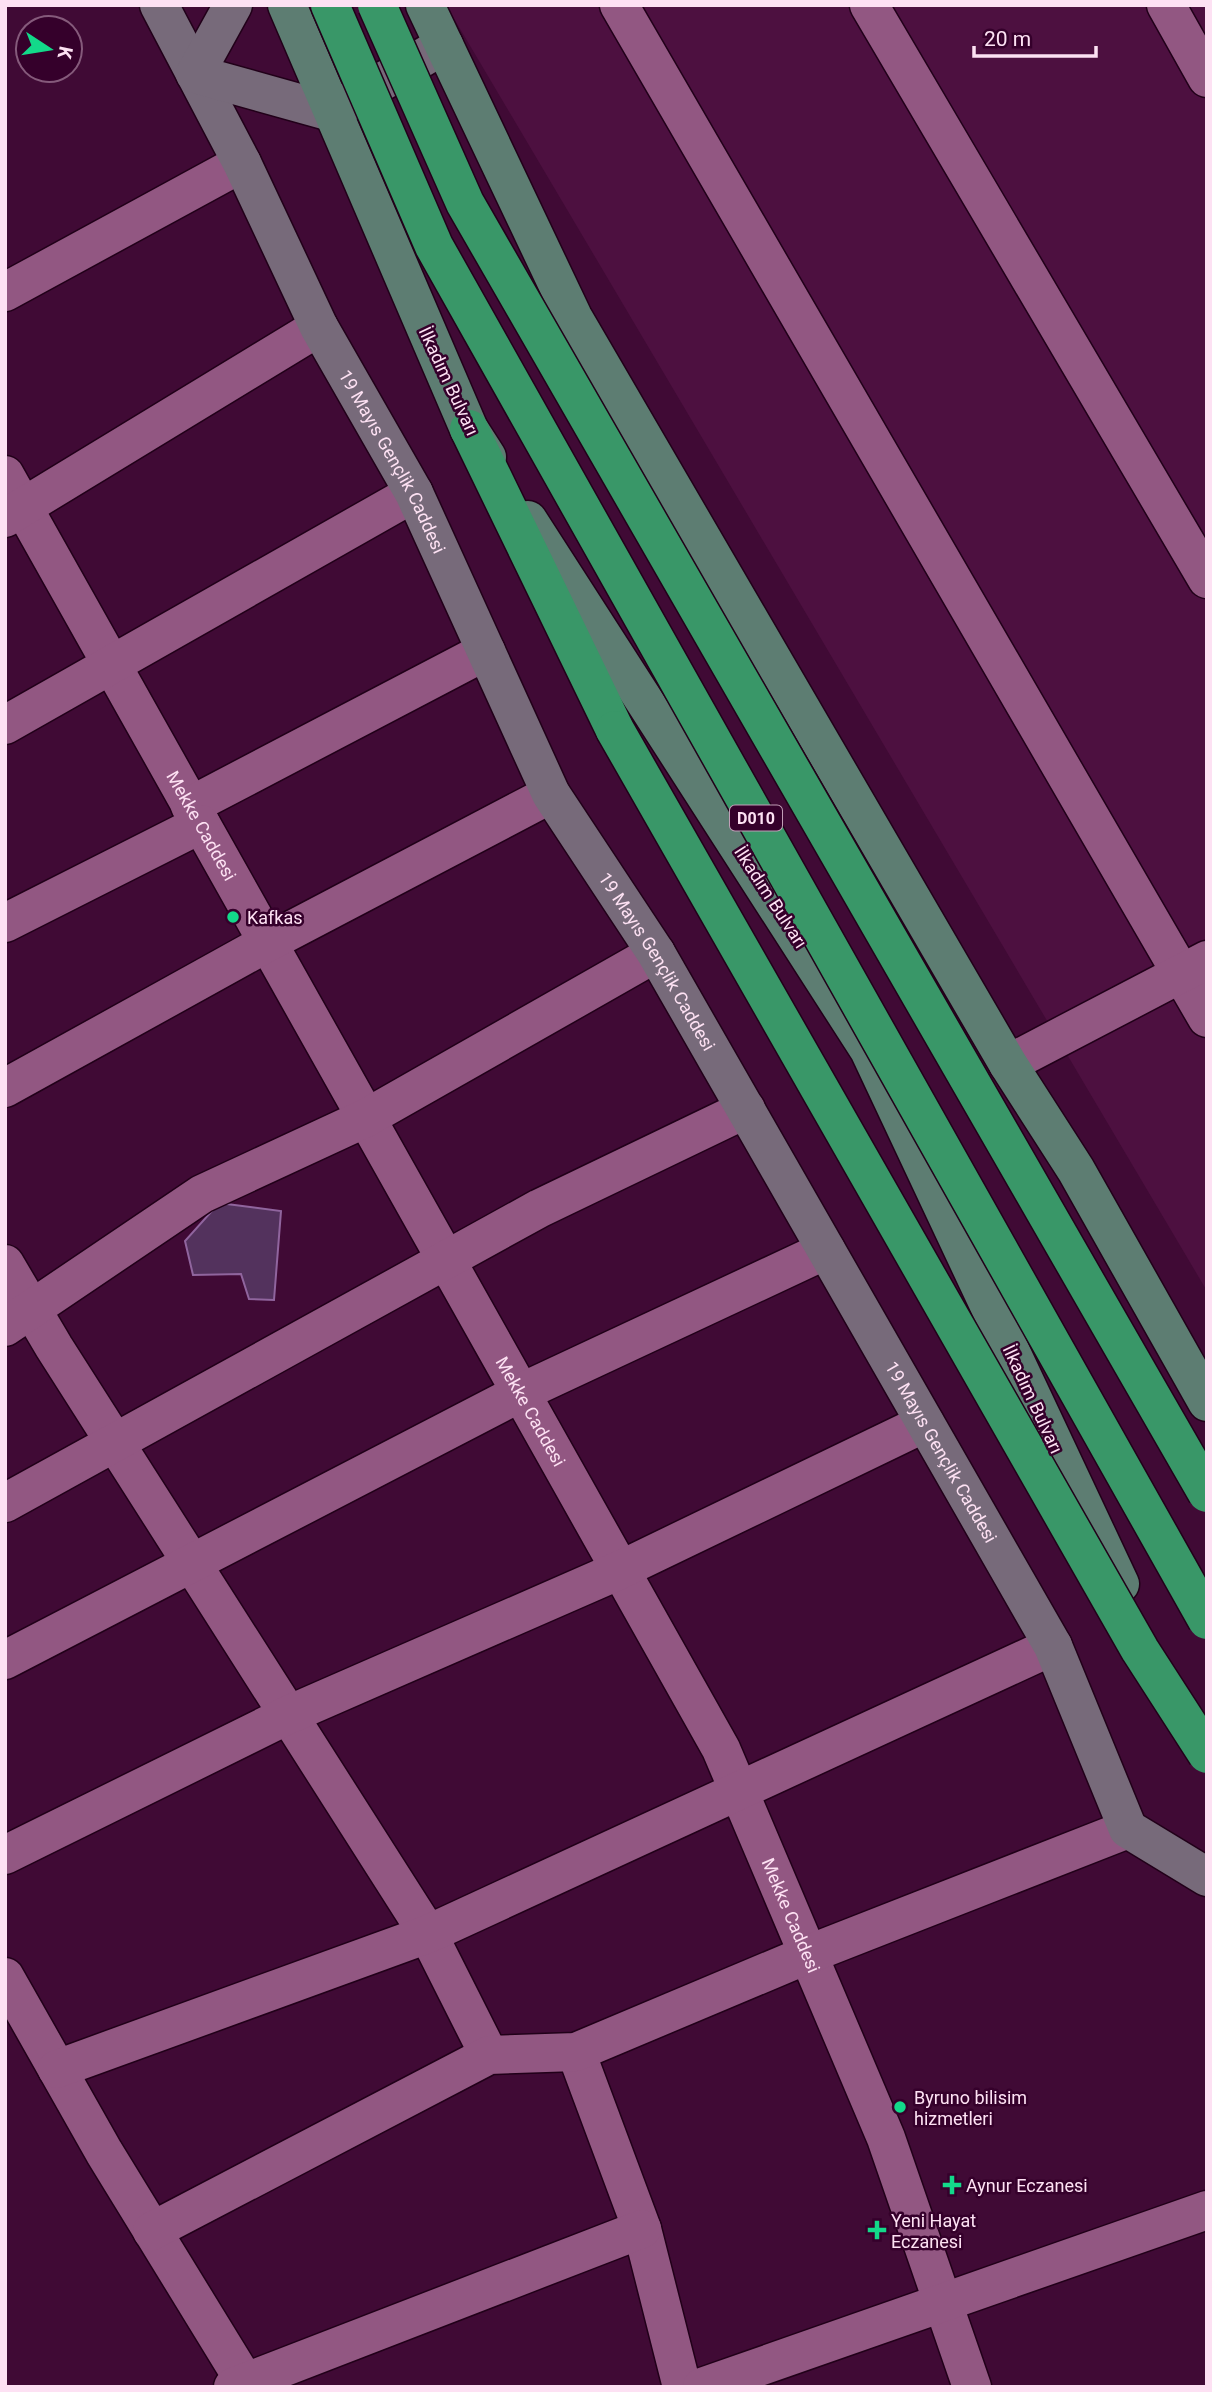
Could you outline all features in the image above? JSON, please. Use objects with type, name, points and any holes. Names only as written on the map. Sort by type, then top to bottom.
[{"type":"highway","name":"İlkadım Bulvarı","points":[[330,5],[434,246],[1207,1620]]},
{"type":"highway","name":"D010","points":[[377,5],[465,203],[1207,1493]]},
{"type":"highway","points":[[469,429],[615,730],[1133,1638],[1207,1754]]},
{"type":"main road","name":"19 Mayıs Gençlik Caddesi","points":[[159,5],[243,163],[319,327],[414,493],[551,794],[656,953],[1053,1646],[1128,1829]]},
{"type":"main road","points":[[233,5],[195,74],[331,111],[444,45]]},
{"type":"main road","name":"İlkadım Bulvarı","points":[[288,5],[469,429],[869,1050],[1207,1769]]},
{"type":"main road","points":[[425,5],[573,317],[1008,1064],[1076,1170],[1207,1402]]},
{"type":"main road","points":[[1128,1829],[1207,1877]]},
{"type":"street","points":[[619,5],[1194,967],[1207,1018]]},
{"type":"street","points":[[869,5],[1207,579]]},
{"type":"street","points":[[1166,5],[1207,78]]},
{"type":"street","points":[[5,292],[243,163]]},
{"type":"street","points":[[11,500],[319,327]]},
{"type":"street","points":[[5,725],[110,663],[414,493]]},
{"type":"street","name":"Mekke Caddesi","points":[[11,500],[110,663],[721,1749],[886,2138],[972,2387]]},
{"type":"street","points":[[5,923],[486,651]]},
{"type":"street","points":[[5,1088],[267,943],[551,794]]},
{"type":"street","points":[[19,1319],[202,1194],[366,1118],[656,953]]},
{"type":"street","points":[[1008,1064],[1194,967]]},
{"type":"street","points":[[5,1503],[447,1262],[540,1208],[746,1109]]},
{"type":"street","points":[[5,1660],[520,1393],[826,1250]]},
{"type":"street","points":[[5,1264],[19,1319],[115,1443],[428,1934],[489,2055]]},
{"type":"street","points":[[5,1855],[288,1715],[620,1570],[925,1423]]},
{"type":"street","points":[[57,2069],[428,1934],[1053,1646]]},
{"type":"street","points":[[152,2231],[489,2055],[576,2052],[808,1955],[1128,1829]]},
{"type":"street","points":[[10,1998],[57,2069],[239,2384],[642,2229]]},
{"type":"street","points":[[576,2052],[642,2229],[682,2387]]},
{"type":"street","points":[[702,2387],[1207,2210]]},
{"type":"shaded area","points":[[446,5],[1207,5],[1207,1291]]},
{"type":"building","points":[[219,1203],[281,1211],[274,1300],[249,1299],[241,1274],[193,1275],[185,1241]]},
{"type":"place","name":"Kafkas","points":[[233,917]]},
{"type":"place","name":"Byruno bilisim hizmetleri","points":[[900,2107]]},
{"type":"place","name":"Aynur Eczanesi","points":[[952,2185]]},
{"type":"place","name":"Yeni Hayat Eczanesi","points":[[877,2230]]}]
